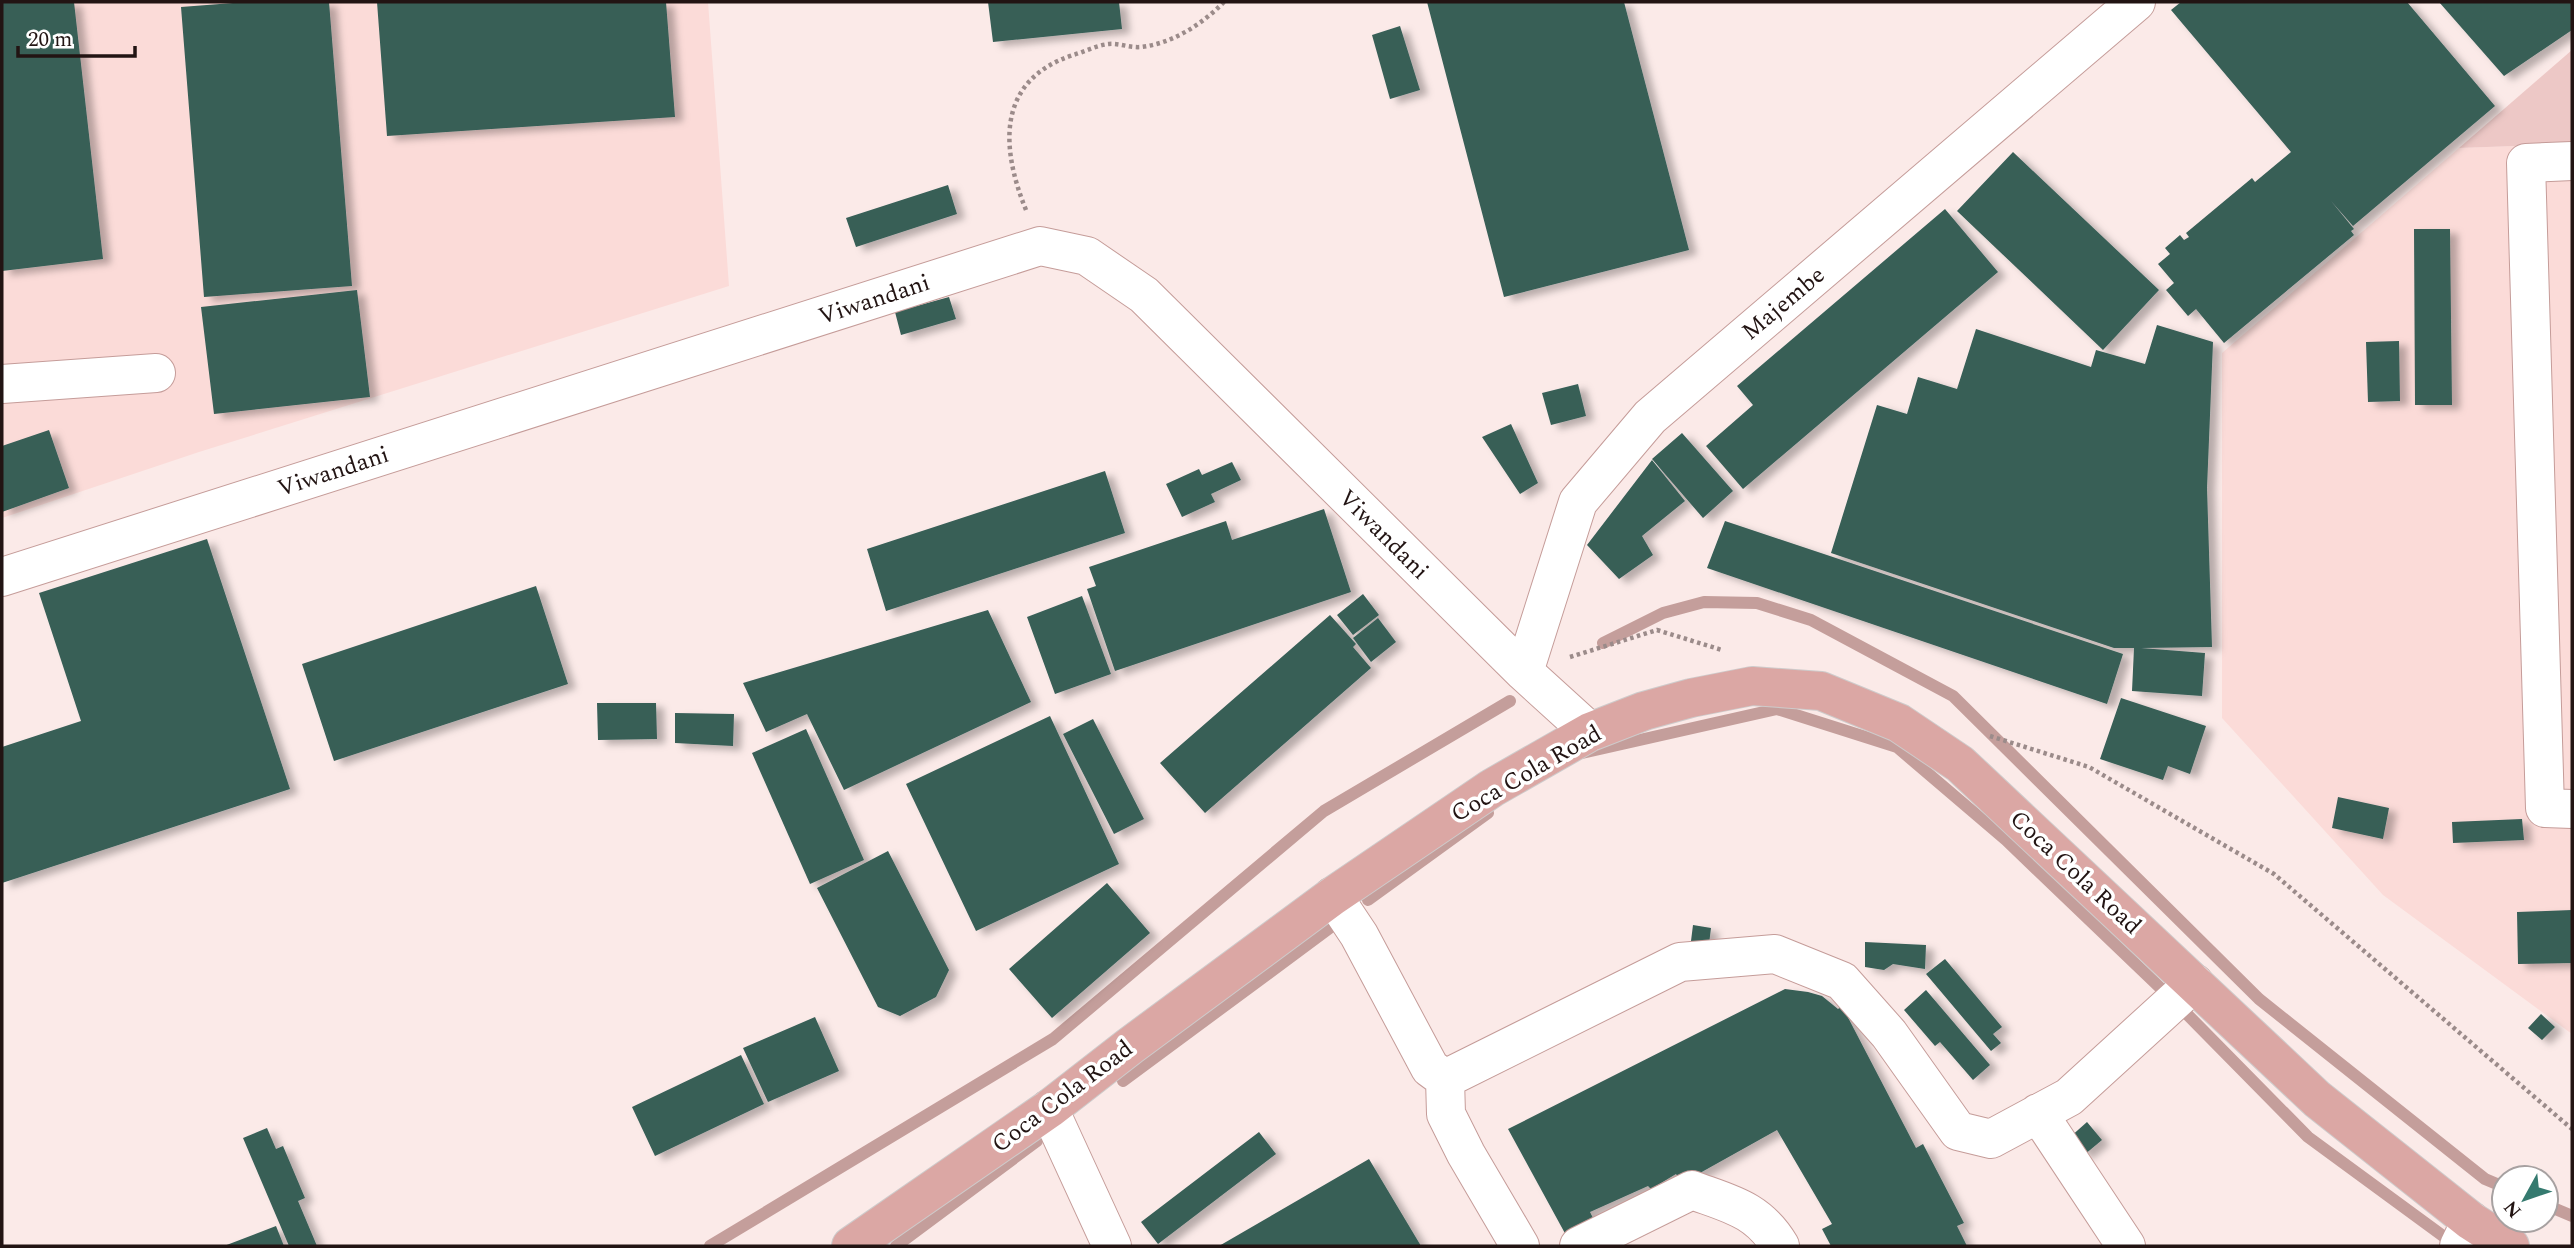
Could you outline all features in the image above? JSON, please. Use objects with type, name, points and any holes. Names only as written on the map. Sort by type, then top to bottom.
[{"type":"main road","name":"Coca Cola Road","points":[[851,1246],[1049,1109],[1333,896],[1492,788],[1590,732],[1644,711],[1752,686],[1821,691],[1899,723],[1960,764],[2465,1234],[2510,1246]]},
{"type":"street","name":"Majembe","points":[[1524,672],[1578,502],[1650,417],[2136,2]]},
{"type":"street","points":[[2572,161],[2526,163],[2545,808],[2572,809]]},
{"type":"street","name":"Viwandani","points":[[2,578],[1041,246],[1087,256],[1144,295],[1524,672],[1590,732]]},
{"type":"street","points":[[2,384],[156,373]]},
{"type":"street","points":[[1333,896],[1359,935],[1430,1068],[1445,1079]]},
{"type":"street","points":[[1445,1079],[1680,962],[1775,954],[1842,981],[1889,1034],[1958,1131],[1991,1139],[2069,1097],[2194,983]]},
{"type":"street","points":[[1445,1079],[1446,1114],[1466,1154],[1520,1246]]},
{"type":"street","points":[[1049,1109],[1112,1246]]},
{"type":"street","points":[[2038,1113],[2126,1246]]},
{"type":"street","points":[[1579,1246],[1634,1234],[1692,1191],[1745,1209],[1773,1234],[1780,1246]]},
{"type":"path","points":[[1041,246],[1018,191],[1011,152],[1009,127],[1026,82],[1051,62],[1108,43],[1141,47],[1179,36],[1206,21],[1224,2]]},
{"type":"shaded area","points":[[2,2],[708,2],[729,286],[199,452],[2,518]]},
{"type":"shaded area","points":[[2572,50],[2572,144],[2459,148]]},
{"type":"shaded area","points":[[2572,144],[2572,1034],[2383,895],[2222,718],[2222,353],[2459,148]]},
{"type":"building","points":[[2,2],[74,2],[103,259],[2,271]]},
{"type":"building","points":[[246,2],[329,2],[352,286],[204,297],[181,7]]},
{"type":"building","points":[[377,2],[666,2],[675,117],[387,136]]},
{"type":"building","points":[[988,2],[1119,2],[1122,29],[993,42]]},
{"type":"building","points":[[1427,2],[1624,2],[1689,250],[1504,297]]},
{"type":"building","points":[[2181,2],[2407,2],[2495,106],[2353,226],[2331,201],[2354,229],[2351,231],[2354,235],[2224,343],[2196,309],[2188,316],[2166,290],[2174,283],[2158,264],[2170,254],[2165,248],[2180,235],[2184,240],[2189,237],[2186,233],[2252,178],[2255,182],[2291,152],[2171,10]]},
{"type":"building","points":[[2439,2],[2572,2],[2572,30],[2504,76]]},
{"type":"building","points":[[1400,26],[1420,90],[1390,99],[1372,35]]},
{"type":"building","points":[[2013,152],[2159,290],[2103,350],[1957,211]]},
{"type":"building","points":[[948,185],[957,214],[856,247],[846,218]]},
{"type":"building","points":[[1945,209],[1998,272],[1743,489],[1706,446],[1753,405],[1737,386]]},
{"type":"building","points":[[2414,229],[2450,229],[2452,405],[2415,405]]},
{"type":"building","points":[[357,290],[370,397],[214,414],[201,307]]},
{"type":"building","points":[[949,297],[956,319],[901,335],[895,312]]},
{"type":"building","points":[[2157,325],[2213,342],[2207,488],[2212,647],[2141,648],[2205,653],[2202,696],[2132,691],[2134,648],[2114,648],[1831,553],[1877,405],[1907,414],[1918,377],[1957,389],[1976,329],[2091,367],[2096,350],[2145,364]]},
{"type":"building","points":[[2399,341],[2400,401],[2368,402],[2366,342]]},
{"type":"building","points":[[1578,384],[1586,416],[1551,425],[1542,393]]},
{"type":"building","points":[[1511,424],[1538,483],[1520,494],[1482,437]]},
{"type":"building","points":[[49,430],[69,488],[2,512],[2,446]]},
{"type":"building","points":[[1682,433],[1733,491],[1703,518],[1652,459]]},
{"type":"building","points":[[1652,460],[1685,501],[1642,536],[1653,555],[1619,579],[1587,545]]},
{"type":"building","points":[[1232,462],[1241,480],[1211,494],[1215,502],[1182,517],[1166,484],[1199,469],[1202,475]]},
{"type":"building","points":[[1105,471],[1125,533],[886,611],[867,549]]},
{"type":"building","points":[[1324,509],[1351,592],[1115,671],[1087,589],[1096,586],[1089,567],[1226,521],[1232,540]]},
{"type":"building","points":[[1725,521],[2123,654],[2107,704],[1707,568]]},
{"type":"building","points":[[207,539],[290,789],[2,883],[2,747],[81,721],[39,593]]},
{"type":"building","points":[[536,586],[568,684],[334,761],[302,664]]},
{"type":"building","points":[[1363,594],[1379,615],[1353,635],[1337,615]]},
{"type":"building","points":[[1082,596],[1111,674],[1055,694],[1027,617]]},
{"type":"building","points":[[988,610],[1031,702],[844,790],[807,714],[766,732],[743,683]]},
{"type":"building","points":[[1330,615],[1356,644],[1353,647],[1371,668],[1205,813],[1160,763]]},
{"type":"building","points":[[1378,618],[1396,642],[1371,662],[1353,638]]},
{"type":"building","points":[[2121,698],[2206,726],[2190,774],[2168,766],[2163,780],[2100,759]]},
{"type":"building","points":[[597,703],[656,703],[657,739],[598,740]]},
{"type":"building","points":[[675,713],[734,714],[733,746],[675,743]]},
{"type":"building","points":[[1050,716],[1119,864],[976,931],[906,784]]},
{"type":"building","points":[[1093,719],[1144,819],[1114,834],[1063,734]]},
{"type":"building","points":[[806,729],[864,860],[810,884],[752,753]]},
{"type":"building","points":[[2338,797],[2389,808],[2383,839],[2332,828]]},
{"type":"building","points":[[2522,819],[2524,840],[2453,843],[2452,822]]},
{"type":"building","points":[[888,851],[949,970],[936,997],[900,1016],[878,1007],[817,888]]},
{"type":"building","points":[[1107,883],[1150,933],[1052,1018],[1009,969]]},
{"type":"building","points":[[2572,910],[2572,963],[2518,964],[2517,912]]},
{"type":"building","points":[[1693,925],[1711,928],[1708,952],[1690,949]]},
{"type":"building","points":[[1865,942],[1926,945],[1925,969],[1893,964],[1884,970],[1865,967]]},
{"type":"building","points":[[1945,959],[2002,1027],[1993,1034],[2001,1043],[1991,1051],[1926,974]]},
{"type":"building","points":[[1785,989],[1822,996],[1838,1009],[1842,1006],[1916,1148],[1923,1144],[1964,1223],[1957,1226],[1967,1246],[1831,1246],[1822,1229],[1832,1224],[1777,1130],[1682,1183],[1676,1174],[1651,1189],[1648,1186],[1590,1212],[1595,1222],[1567,1237],[1508,1129]]},
{"type":"building","points":[[1926,990],[1990,1065],[1973,1080],[1940,1042],[1935,1046],[1904,1010]]},
{"type":"building","points":[[2541,1014],[2555,1027],[2542,1040],[2528,1028]]},
{"type":"building","points":[[815,1017],[839,1071],[768,1102],[743,1048]]},
{"type":"building","points":[[741,1055],[764,1104],[655,1156],[632,1107]]},
{"type":"building","points":[[2087,1122],[2102,1140],[2084,1155],[2069,1138]]},
{"type":"building","points":[[267,1128],[276,1149],[283,1146],[305,1198],[298,1201],[317,1246],[289,1246],[243,1138]]},
{"type":"building","points":[[1259,1132],[1276,1154],[1158,1244],[1141,1222]]},
{"type":"building","points":[[1369,1159],[1421,1246],[1219,1246]]},
{"type":"building","points":[[276,1226],[284,1246],[224,1246]]},
{"type":"waterway","points":[[1603,643],[1663,613],[1704,602],[1757,603],[1811,620],[1953,696],[2259,999],[2490,1181]]},
{"type":"waterway","points":[[710,1246],[1053,1039],[1324,811],[1510,701]]},
{"type":"waterway","points":[[1582,753],[1777,709],[1897,747],[2006,840],[2174,1001],[2308,1137],[2454,1244]]},
{"type":"waterway","points":[[1368,900],[1488,813]]},
{"type":"waterway","points":[[1123,1081],[1331,927]]},
{"type":"waterway","points":[[896,1246],[1037,1141]]},
{"type":"waterway","points":[[2560,1211],[2572,1216]]}]
